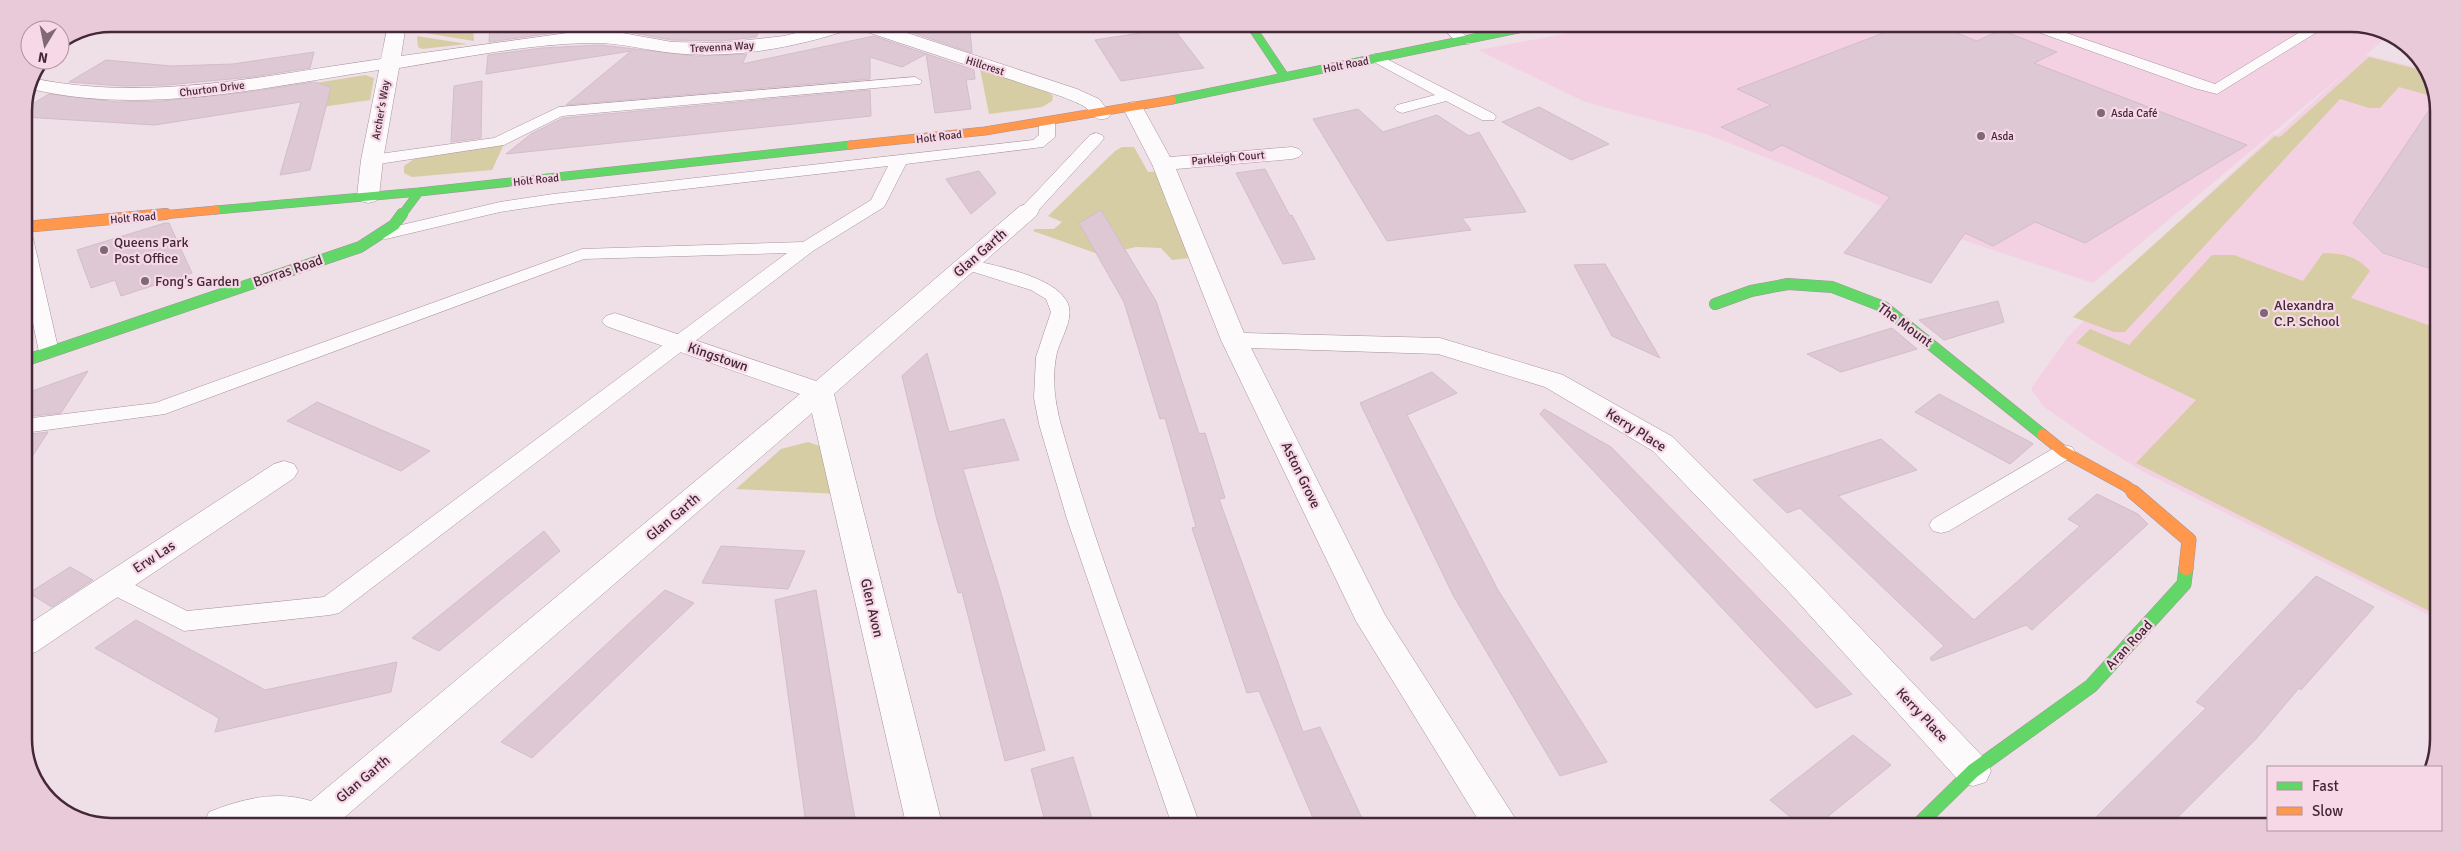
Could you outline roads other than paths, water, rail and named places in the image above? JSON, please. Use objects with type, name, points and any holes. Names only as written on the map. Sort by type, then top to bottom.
[{"type":"main road","points":[[1255,32],[1285,77]]},
{"type":"main road","name":"Holt Road","points":[[32,226],[419,192],[916,140],[1047,123],[1133,108],[1505,32]]},
{"type":"main road","name":"Borras Road","points":[[32,358],[360,247],[386,234],[403,216],[419,192]]},
{"type":"main road","name":"The Mount","points":[[1715,304],[1751,291],[1788,284],[1832,287],[1884,307],[2064,452]]},
{"type":"main road","name":"Aran Road","points":[[1925,818],[1973,771],[2091,686],[2184,584],[2189,540],[2126,486],[2064,452]]},
{"type":"street","name":"Archer's Way","points":[[368,196],[372,160],[395,32]]},
{"type":"street","name":"Trevenna Way","points":[[390,63],[548,40],[583,37],[616,38],[679,48],[714,49],[787,42],[821,32]]},
{"type":"street","name":"Hillcrest","points":[[885,32],[1070,94],[1092,103],[1101,114]]},
{"type":"street","name":"Churton Drive","points":[[37,84],[97,93],[157,95],[214,90],[390,63]]},
{"type":"street","name":"Aston Grove","points":[[1133,108],[1164,164],[1234,340],[1372,621],[1497,818]]},
{"type":"street","name":"Parkleigh Court","points":[[1164,164],[1292,153]]},
{"type":"street","name":"Glan Garth","points":[[321,818],[820,392],[1028,211]]},
{"type":"street","name":"Kingstown","points":[[615,321],[820,392]]},
{"type":"street","name":"Kerry Place","points":[[1234,340],[1440,346],[1554,381],[1662,444],[1800,583],[1973,771]]},
{"type":"street","name":"Glen Avon","points":[[820,392],[923,818]]},
{"type":"street","name":"Erw Las","points":[[33,637],[284,470]]},
{"type":"street","points":[[241,818],[263,812],[291,812],[306,818]]},
{"type":"lane","points":[[1454,32],[1464,41]]},
{"type":"lane","points":[[2051,32],[2199,85],[2217,88],[2310,32]]},
{"type":"lane","points":[[1378,58],[1488,117]]},
{"type":"lane","points":[[372,160],[498,142],[558,112],[915,82]]},
{"type":"lane","points":[[1402,108],[1448,96]]},
{"type":"lane","name":"Holt Road","points":[[386,234],[500,207],[553,199],[1037,144],[1047,137],[1047,123]]},
{"type":"lane","points":[[1028,211],[1096,138]]},
{"type":"lane","points":[[112,584],[184,621],[330,606],[806,247],[878,203],[898,161]]},
{"type":"lane","points":[[32,425],[158,409],[582,254],[806,247]]},
{"type":"lane","points":[[967,264],[1034,286],[1052,294],[1059,305],[1061,312],[1046,358],[1044,398],[1048,415],[1078,519],[1184,818]]},
{"type":"lane","points":[[32,276],[49,352]]},
{"type":"lane","points":[[1941,525],[2064,452]]},
{"type":"place","name":"Asda Café","points":[[2101,113]]},
{"type":"place","name":"Asda","points":[[1981,136]]},
{"type":"place","name":"Queens Park Post Office","points":[[104,250]]},
{"type":"place","name":"Fong's Garden","points":[[145,281]]},
{"type":"place","name":"Alexandra C.P. School","points":[[2264,313]]}]
